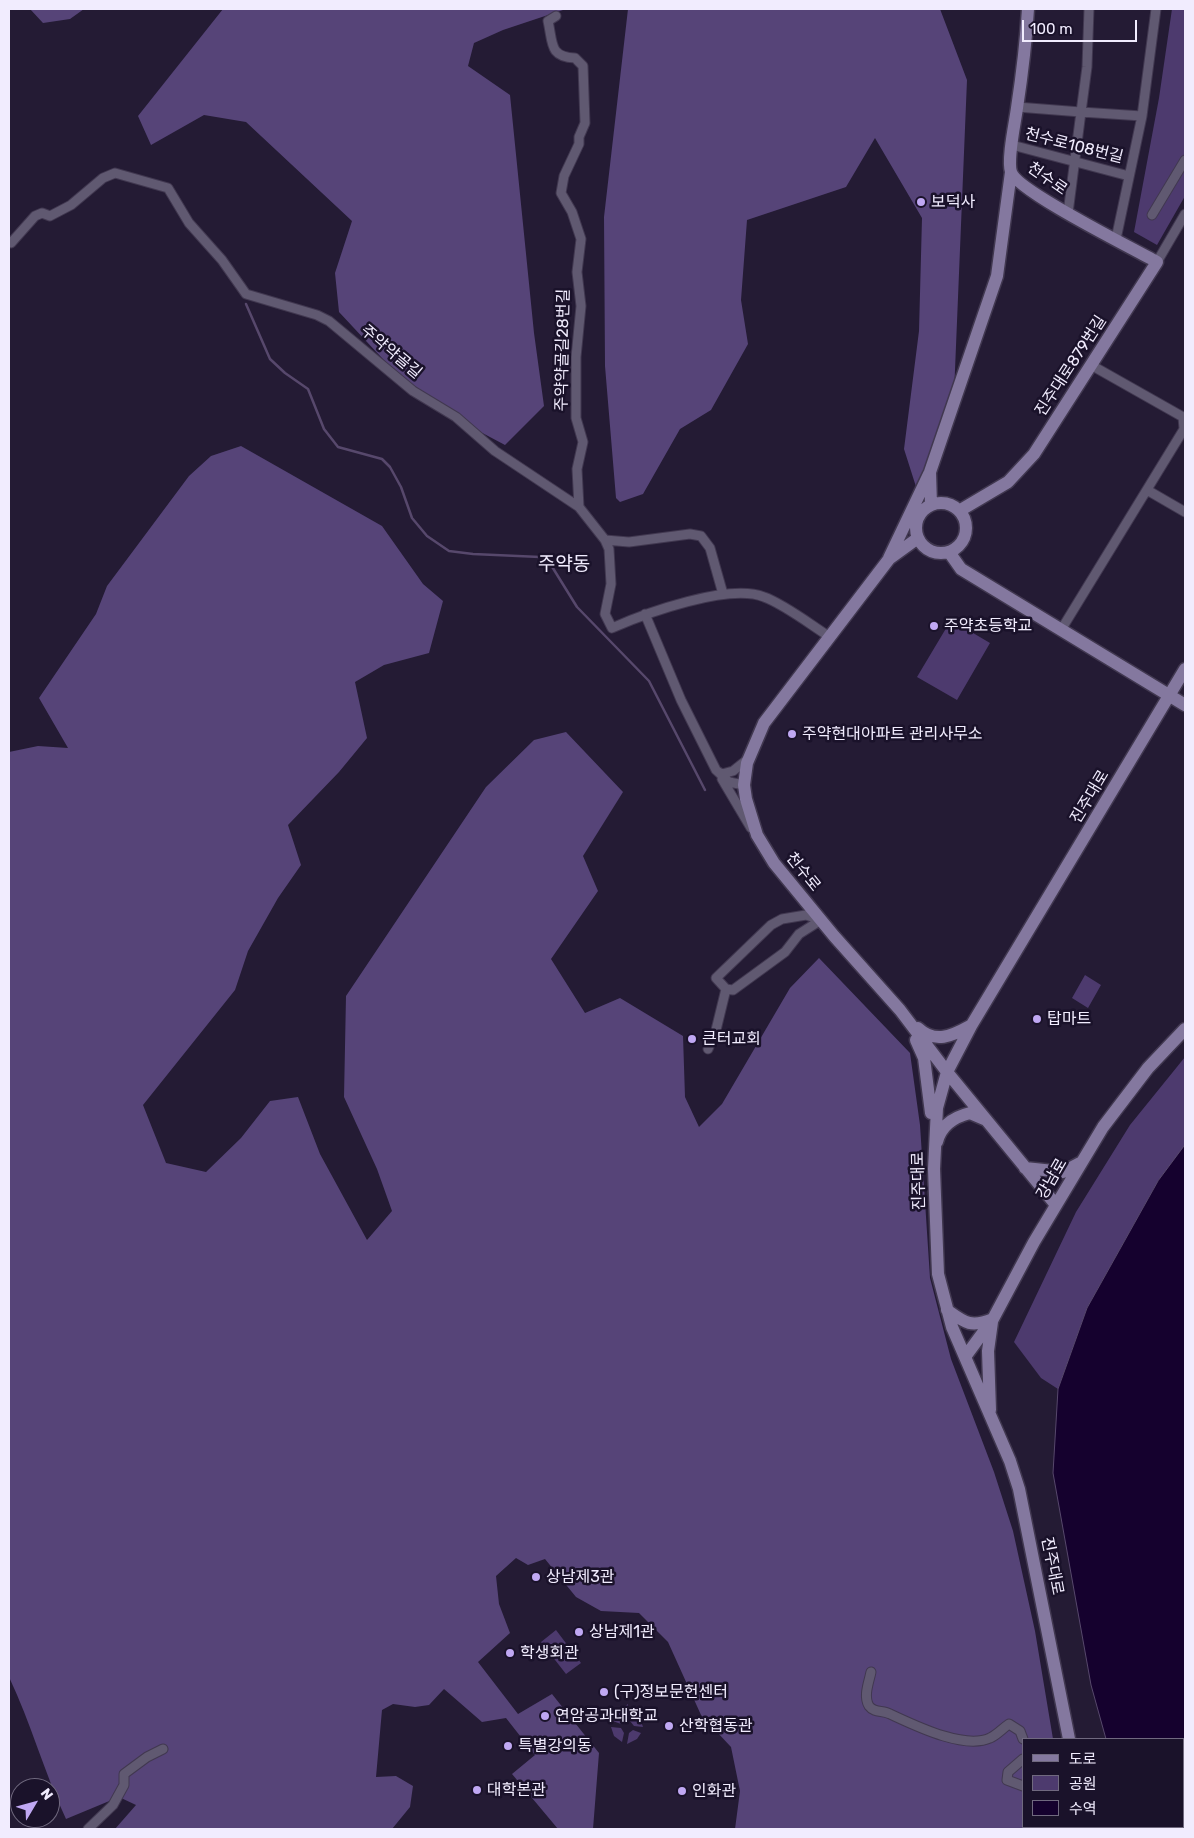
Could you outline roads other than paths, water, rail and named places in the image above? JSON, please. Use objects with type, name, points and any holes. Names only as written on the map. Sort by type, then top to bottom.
[{"type":"street","points":[[1068,213],[1084,89],[1089,9]]},
{"type":"street","points":[[1116,239],[1142,116],[1156,9]]},
{"type":"street","name":"천수로","points":[[1032,10],[1017,107],[1011,172],[1018,182],[1068,213],[1157,262]]},
{"type":"street","name":"주약약골길28번길","points":[[556,16],[548,21],[556,53],[561,57],[575,58],[583,66],[585,123],[579,136],[579,144],[564,176],[561,193],[572,212],[581,239],[577,272],[581,306],[576,357],[576,418],[583,442],[577,469],[579,507]]},
{"type":"street","points":[[1017,107],[1142,116]]},
{"type":"street","name":"천수로108번길","points":[[1012,146],[1129,176]]},
{"type":"street","points":[[1152,216],[1185,160]]},
{"type":"street","points":[[889,559],[930,472],[997,276],[1011,172]]},
{"type":"street","name":"주약약골길","points":[[11,243],[34,216],[42,213],[50,216],[62,211],[103,178],[115,174],[168,188],[189,223],[222,260],[246,294],[318,314],[329,321],[413,391],[456,416],[495,451],[579,507],[606,540]]},
{"type":"street","name":"진주대로879번길","points":[[959,511],[998,489],[1020,470],[1045,437],[1157,262],[1185,214]]},
{"type":"street","points":[[1061,630],[1116,543],[1184,429],[1183,417],[1091,365]]},
{"type":"street","points":[[930,472],[931,505]]},
{"type":"street","points":[[1147,490],[1185,512]]},
{"type":"street","points":[[947,504],[959,511],[966,523],[965,538],[961,544],[950,552],[935,553],[928,550],[918,538],[916,522],[924,509],[931,505],[947,504]]},
{"type":"street","points":[[723,594],[710,548],[701,536],[690,534],[629,542],[606,540],[609,549],[611,584],[605,614],[612,628],[645,614],[723,594],[763,596],[830,636]]},
{"type":"street","name":"천수로","points":[[918,538],[889,559],[764,723],[749,758],[744,785],[753,825],[774,863],[900,1010],[947,1072],[1056,1205]]},
{"type":"street","points":[[950,552],[961,569],[1185,705]]},
{"type":"street","points":[[645,614],[681,700],[716,770],[774,863]]},
{"type":"street","name":"진주대로","points":[[1068,1738],[1019,1488],[1010,1461],[990,1417],[947,1310],[938,1266],[934,1150],[937,1108],[947,1072],[970,1026],[1185,670]]},
{"type":"street","points":[[716,770],[722,774],[733,771],[749,758]]},
{"type":"street","points":[[716,770],[729,782],[744,785]]},
{"type":"street","points":[[806,915],[821,920],[799,934],[784,952],[733,990],[726,989],[716,978],[771,924],[782,919],[806,915]]},
{"type":"street","points":[[708,1049],[716,1030],[726,989]]},
{"type":"street","points":[[900,1010],[925,1034],[935,1037],[945,1038],[956,1035],[970,1026]]},
{"type":"street","points":[[900,1010],[924,1058],[930,1096],[934,1150]]},
{"type":"street","name":"강남로","points":[[965,1357],[993,1319],[1080,1163],[1119,1105],[1159,1055],[1185,1029]]},
{"type":"street","points":[[934,1150],[938,1136],[952,1120],[970,1113],[987,1120]]},
{"type":"street","points":[[1025,1168],[1064,1172],[1080,1163]]},
{"type":"street","points":[[947,1310],[969,1324],[981,1324],[993,1319]]},
{"type":"street","points":[[990,1417],[988,1351],[993,1319]]},
{"type":"street","points":[[871,1672],[866,1695],[868,1704],[874,1710],[886,1712],[945,1737],[971,1741],[989,1738],[1009,1724],[1020,1731],[1023,1738]]},
{"type":"street","points":[[88,1829],[113,1805],[124,1785],[124,1774],[147,1757],[163,1749]]},
{"type":"street","points":[[1022,1760],[1008,1772],[1007,1780],[1022,1786]]},
{"type":"water","points":[[1185,1145],[1185,1829],[1136,1828],[1184,1828],[1184,1738],[1106,1738],[1091,1685],[1053,1473],[1058,1389],[1087,1308],[1158,1181]]},
{"type":"waterway","points":[[246,304],[270,359],[285,373],[308,389],[324,429],[338,447],[382,459],[390,467],[401,487],[412,518],[427,536],[449,551],[540,557],[551,565],[577,607],[649,681],[705,790]]},
{"type":"place","name":"보덕사","points":[[921,202]]},
{"type":"place","name":"주약초등학교","points":[[934,626]]},
{"type":"place","name":"주약현대아파트 관리사무소","points":[[792,734]]},
{"type":"place","name":"탑마트","points":[[1037,1019]]},
{"type":"place","name":"큰터교회","points":[[692,1039]]},
{"type":"place","name":"상남제3관","points":[[536,1577]]},
{"type":"place","name":"상남제1관","points":[[579,1632]]},
{"type":"place","name":"학생회관","points":[[510,1653]]},
{"type":"place","name":"(구)정보문헌센터","points":[[604,1692]]},
{"type":"place","name":"연암공과대학교","points":[[545,1716]]},
{"type":"place","name":"산학협동관","points":[[669,1726]]},
{"type":"place","name":"특별강의동","points":[[508,1746]]},
{"type":"place","name":"대학본관","points":[[477,1790]]},
{"type":"place","name":"인화관","points":[[682,1791]]},
{"type":"district","name":"주약동","points":[[564,565]]}]
